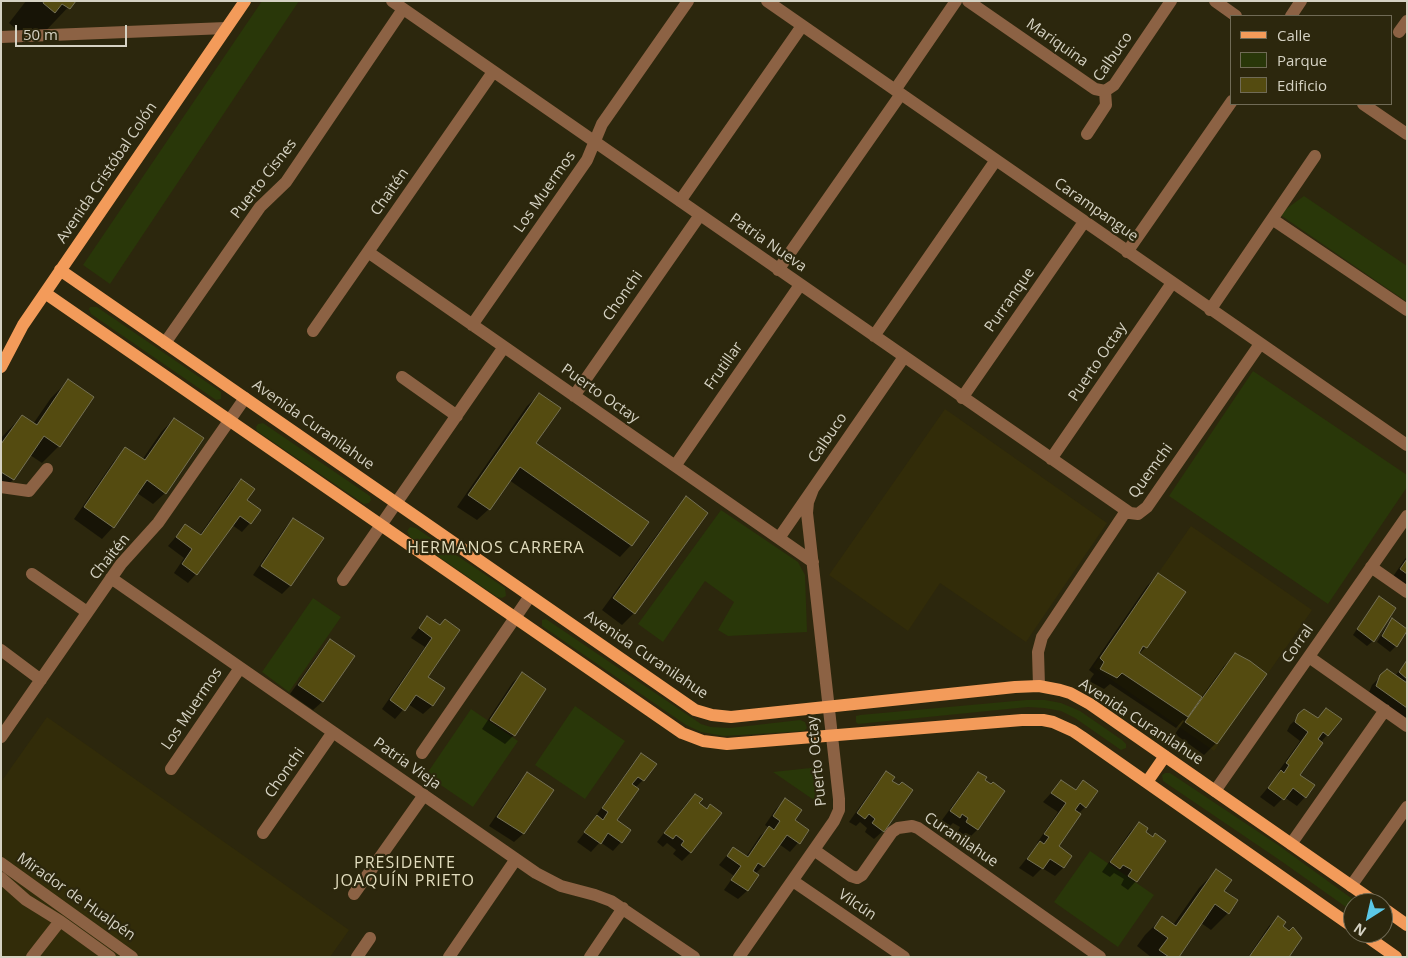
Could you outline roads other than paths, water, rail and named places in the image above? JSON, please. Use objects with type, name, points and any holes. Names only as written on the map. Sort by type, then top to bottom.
[{"type":"main road","name":"Avenida Cristóbal Colón","points":[[1,367],[22,325],[245,1]]},
{"type":"main road","name":"Avenida Curanilahue","points":[[60,270],[683,702],[703,713],[720,717],[731,717],[1016,687],[1039,686],[1060,690],[1079,698],[1361,893]]},
{"type":"main road","points":[[45,293],[672,727],[692,738],[727,744],[1043,720],[1073,731],[1343,920]]},
{"type":"main road","points":[[1147,782],[1165,756]]},
{"type":"main road","points":[[1393,915],[1407,925]]},
{"type":"main road","points":[[1376,943],[1396,957]]},
{"type":"street","name":"Patria Nueva","points":[[392,1],[1126,511]]},
{"type":"street","name":"Los Muermos","points":[[472,325],[587,160],[602,124],[688,1]]},
{"type":"street","name":"Carampangue","points":[[767,1],[1407,445]]},
{"type":"street","points":[[778,270],[898,92],[956,1]]},
{"type":"street","name":"Mariquina","points":[[968,1],[1095,89],[1105,91]]},
{"type":"street","name":"Calbuco","points":[[1087,134],[1106,105],[1105,91],[1114,85],[1171,1]]},
{"type":"street","points":[[1215,1],[1235,15]]},
{"type":"street","points":[[1292,15],[1301,1]]},
{"type":"street","name":"Puerto Cisnes","points":[[165,343],[260,207],[286,182],[403,9]]},
{"type":"street","points":[[1399,32],[1407,21]]},
{"type":"street","points":[[680,202],[802,26]]},
{"type":"street","points":[[1,37],[226,28]]},
{"type":"street","name":"Chaitén","points":[[314,331],[493,72]]},
{"type":"street","points":[[1127,252],[1230,104]]},
{"type":"street","points":[[1364,105],[1407,134]]},
{"type":"street","points":[[1210,310],[1315,156]]},
{"type":"street","points":[[874,336],[996,160]]},
{"type":"street","name":"Chonchi","points":[[574,396],[700,215]]},
{"type":"street","points":[[1272,218],[1407,310]]},
{"type":"street","name":"Purranque","points":[[962,398],[1084,222]]},
{"type":"street","name":"Puerto Octay","points":[[368,252],[813,562]]},
{"type":"street","name":"Puerto Octay","points":[[1051,459],[1172,283]]},
{"type":"street","name":"Frutillar","points":[[675,466],[800,285]]},
{"type":"street","name":"Quemchi","points":[[1039,686],[1038,652],[1042,637],[1126,511],[1138,514],[1147,507],[1260,344]]},
{"type":"street","points":[[342,580],[504,347]]},
{"type":"street","name":"Calbuco","points":[[779,538],[904,357]]},
{"type":"street","points":[[402,377],[457,416]]},
{"type":"street","name":"Chaitén","points":[[1,737],[6,720],[41,680],[111,578],[158,523],[245,398]]},
{"type":"street","points":[[1,487],[29,491],[48,470]]},
{"type":"street","name":"Puerto Octay","points":[[739,957],[834,821],[839,810],[807,508],[813,489]]},
{"type":"street","name":"Corral","points":[[1215,791],[1407,516]]},
{"type":"street","points":[[1371,567],[1407,592]]},
{"type":"street","points":[[32,574],[87,612]]},
{"type":"street","name":"Patria Vieja","points":[[111,578],[536,873],[561,886],[603,898],[623,908],[694,957]]},
{"type":"street","points":[[422,753],[530,596]]},
{"type":"street","points":[[1,650],[41,680]]},
{"type":"street","points":[[1308,658],[1407,726]]},
{"type":"street","name":"Los Muermos","points":[[172,769],[240,668]]},
{"type":"street","points":[[1291,844],[1385,710]]},
{"type":"street","name":"Chonchi","points":[[263,833],[333,732]]},
{"type":"street","points":[[354,894],[424,795]]},
{"type":"street","points":[[1351,886],[1407,807]]},
{"type":"street","name":"Curanilahue","points":[[814,850],[851,876],[857,878],[862,875],[892,832],[898,828],[912,826],[1100,957]]},
{"type":"street","points":[[449,957],[516,859]]},
{"type":"street","name":"Mirador de Hualpén","points":[[1,864],[132,957]]},
{"type":"street","points":[[1,878],[26,900],[60,921],[110,957]]},
{"type":"street","name":"Vilcún","points":[[792,880],[904,957]]},
{"type":"street","points":[[590,957],[623,908]]},
{"type":"street","points":[[32,957],[60,921]]},
{"type":"street","points":[[357,957],[370,938]]},
{"type":"district","name":"HERMANOS CARRERA","points":[[496,548]]},
{"type":"district","name":"PRESIDENTE JOAQUÍN PRIETO","points":[[405,872]]}]
